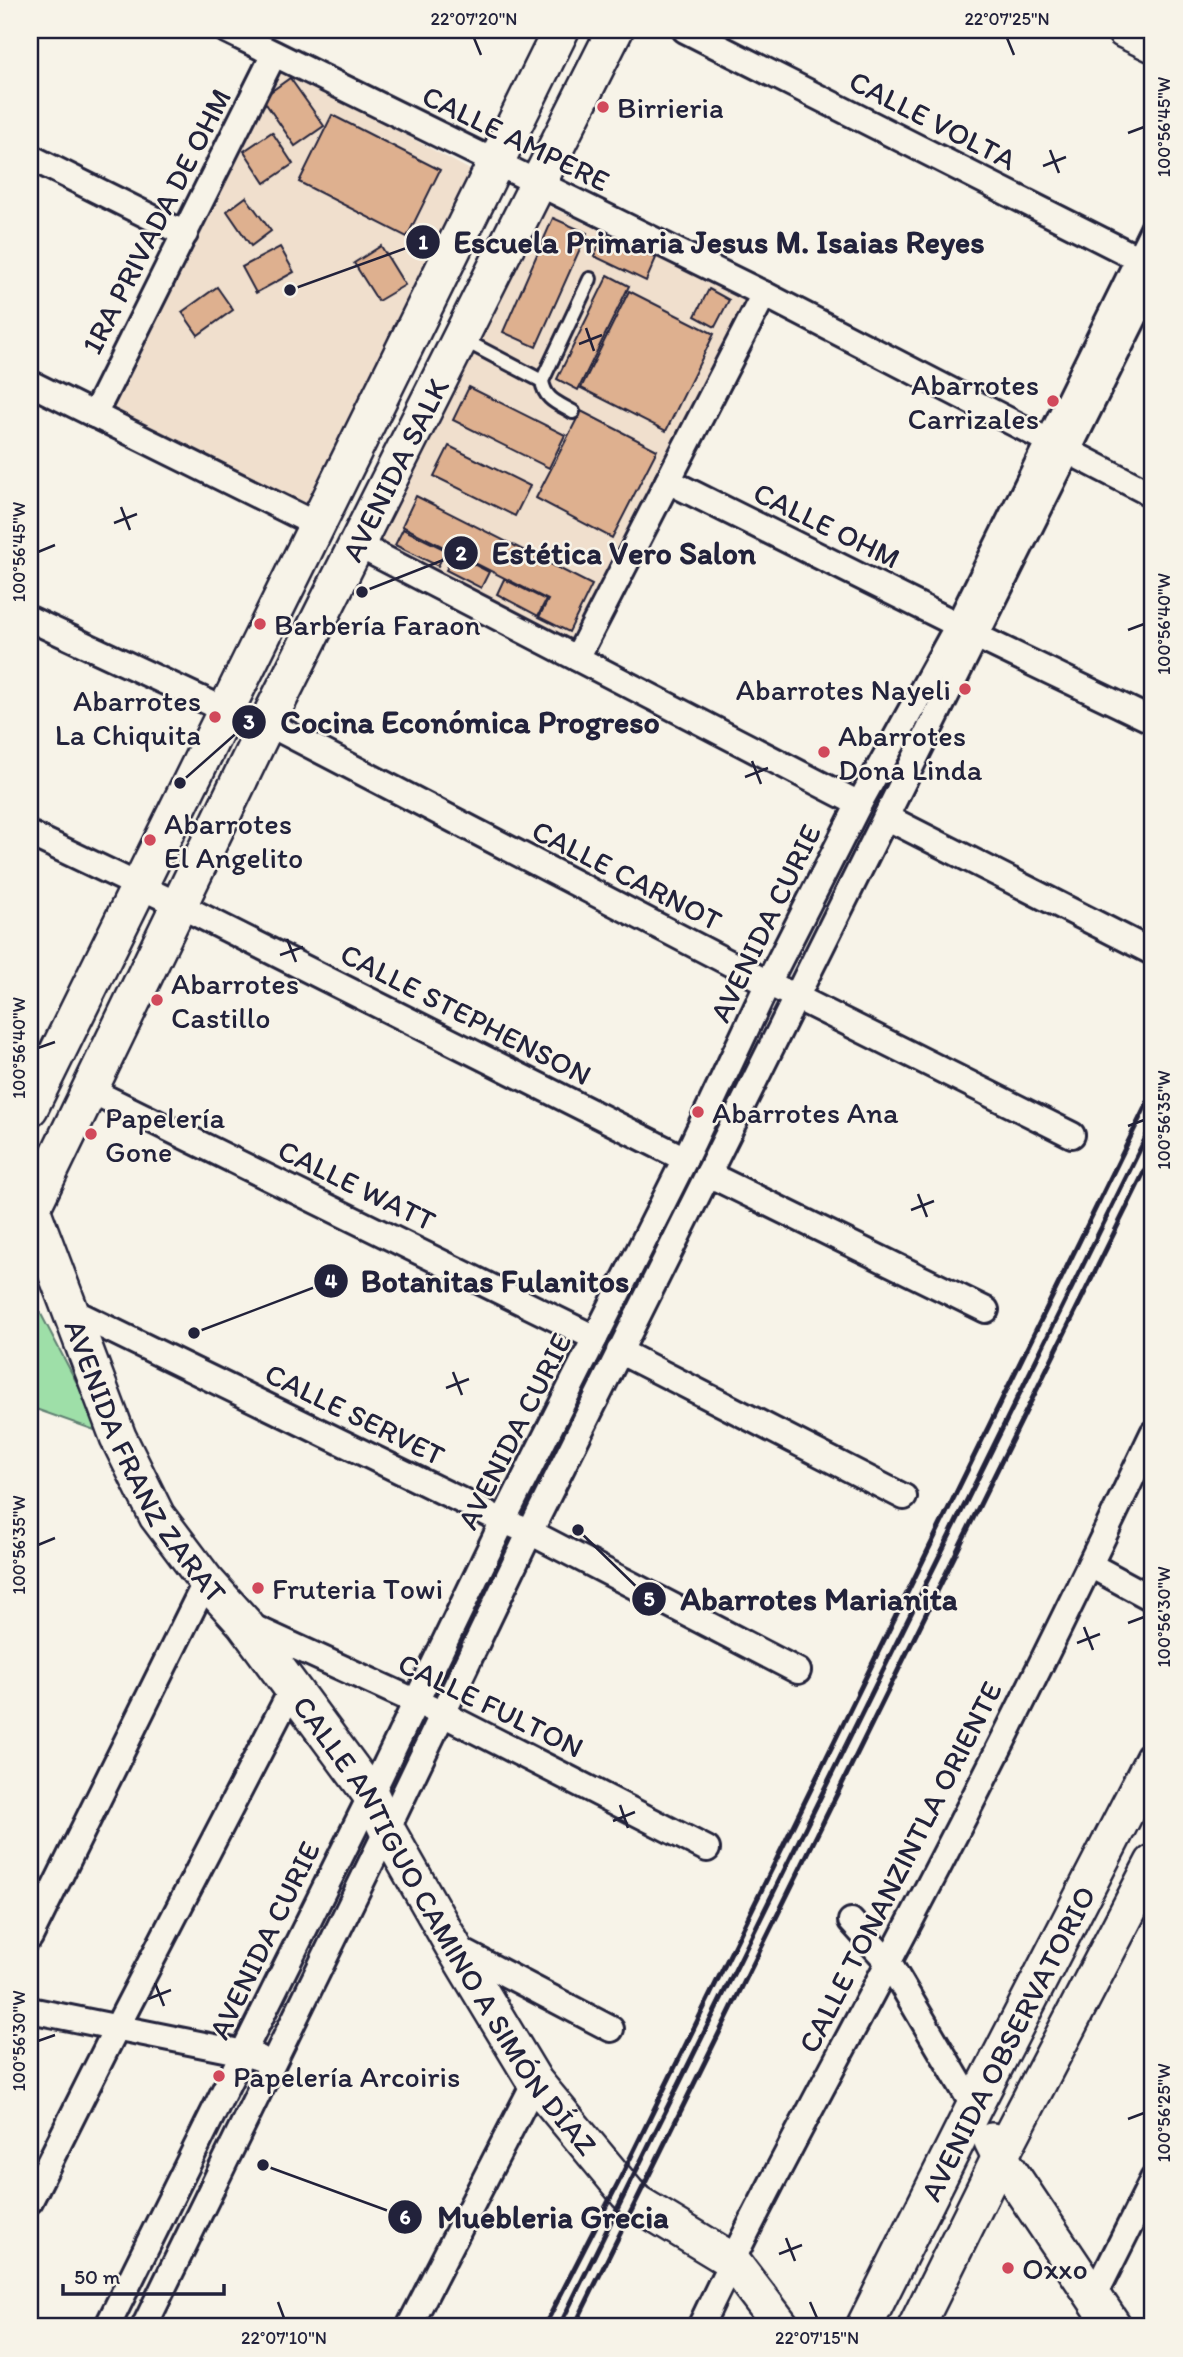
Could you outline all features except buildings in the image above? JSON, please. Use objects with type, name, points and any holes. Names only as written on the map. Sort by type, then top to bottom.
[{"type":"main road","name":"AVENIDA SALK","points":[[30,1108],[561,30]]},
{"type":"main road","name":"AVENIDA SALK","points":[[34,1204],[267,723],[615,30]]},
{"type":"main road","points":[[1124,30],[1153,44]]},
{"type":"main road","name":"AVENIDA FRANZ ZARAT","points":[[30,1151],[43,1161],[45,1168],[34,1204],[118,1437],[157,1516],[206,1581],[244,1623]]},
{"type":"main road","name":"CALLE ANTIGUO CAMINO A SIMÓN DÍAZ","points":[[244,1623],[371,1795],[387,1830],[453,1946],[535,2081],[637,2203],[731,2260],[782,2327]]},
{"type":"main road","name":"AVENIDA OBSERVATORIO","points":[[864,2327],[1153,1759]]},
{"type":"main road","name":"AVENIDA OBSERVATORIO","points":[[926,2322],[1000,2157],[1153,1863]]},
{"type":"main road","points":[[974,2107],[1000,2157],[1115,2327]]},
{"type":"street","name":"CALLE AMPERE","points":[[226,30],[764,294],[1153,495]]},
{"type":"street","name":"CALLE VOLTA","points":[[685,30],[1146,262]]},
{"type":"street","name":"1RA PRIVADA DE OHM","points":[[94,415],[274,54]]},
{"type":"street","points":[[30,157],[185,234]]},
{"type":"street","name":"AVENIDA CURIE","points":[[144,2327],[619,1350],[886,817],[967,631],[1146,262],[1153,229]]},
{"type":"street","name":"AVENIDA CURIE","points":[[1058,447],[1153,280]]},
{"type":"street","points":[[577,658],[764,294]]},
{"type":"street","points":[[30,383],[317,525]]},
{"type":"street","name":"CALLE OHM","points":[[668,481],[1153,722]]},
{"type":"street","points":[[358,545],[859,804]]},
{"type":"street","points":[[30,619],[225,710]]},
{"type":"street","name":"AVENIDA CURIE","points":[[107,2327],[371,1795],[503,1521],[685,1159],[768,983],[859,804],[967,631]]},
{"type":"street","name":"CALLE CARNOT","points":[[267,723],[768,983],[1072,1135]]},
{"type":"street","points":[[886,817],[1152,952]]},
{"type":"street","name":"CALLE STEPHENSON","points":[[30,834],[179,905],[685,1159]]},
{"type":"street","name":"CALLE WATT","points":[[90,1090],[595,1338]]},
{"type":"street","points":[[708,1174],[986,1310]]},
{"type":"street","name":"CALLE SERVET","points":[[70,1310],[530,1532],[798,1671]]},
{"type":"street","points":[[619,1350],[904,1497]]},
{"type":"street","name":"CALLE TONANZINTLA ORIENTE","points":[[700,2327],[760,2203],[889,1962],[1090,1565],[1153,1433]]},
{"type":"street","points":[[1090,1565],[1153,1599]]},
{"type":"street","points":[[30,1937],[206,1581]]},
{"type":"street","name":"CALLE FULTON","points":[[244,1623],[417,1701],[707,1849]]},
{"type":"street","points":[[30,2201],[292,1689]]},
{"type":"street","points":[[851,1921],[889,1962],[974,2107]]},
{"type":"street","points":[[453,1946],[611,2029]]},
{"type":"street","points":[[30,2010],[244,2053],[273,2063]]},
{"type":"street","points":[[409,2327],[535,2081]]},
{"type":"street","points":[[1094,2297],[1153,2179]]},
{"type":"lane","points":[[573,412],[549,398],[544,392],[542,381],[590,279]]},
{"type":"lane","points":[[461,339],[542,381]]},
{"type":"shaded area","points":[[276,65],[474,172],[308,508],[104,409]]},
{"type":"shaded area","points":[[540,202],[745,299],[576,641],[376,546]]},
{"type":"green space","points":[[30,1293],[103,1433],[30,1407]]},
{"type":"railway","points":[[544,2327],[618,2183],[1153,1091]]},
{"type":"railway","points":[[559,2327],[1153,1123]]},
{"type":"railway","points":[[574,2327],[1153,1154]]},
{"type":"place","name":"Birrieria","points":[[603,107]]},
{"type":"place","name":"Escuela Primaria Jesus M. Isaias Reyes","points":[[290,290]]},
{"type":"place","name":"Abarrotes Carrizales","points":[[1053,401]]},
{"type":"place","name":"Estética Vero Salon","points":[[362,592]]},
{"type":"place","name":"Barbería Faraon","points":[[260,624]]},
{"type":"place","name":"Abarrotes Nayeli","points":[[965,689]]},
{"type":"place","name":"Abarrotes La Chiquita","points":[[215,717]]},
{"type":"place","name":"Abarrotes Dona Linda","points":[[824,752]]},
{"type":"place","name":"Cocina Económica Progreso","points":[[180,783]]},
{"type":"place","name":"Abarrotes El Angelito","points":[[150,840]]},
{"type":"place","name":"Abarrotes Castillo","points":[[157,1000]]},
{"type":"place","name":"Abarrotes Ana","points":[[698,1112]]},
{"type":"place","name":"Papelería Gone","points":[[91,1134]]},
{"type":"place","name":"Botanitas Fulanitos","points":[[194,1333]]},
{"type":"place","name":"Abarrotes Marianita","points":[[578,1530]]},
{"type":"place","name":"Fruteria Towi","points":[[258,1588]]},
{"type":"place","name":"Papelería Arcoiris","points":[[219,2076]]},
{"type":"place","name":"Muebleria Grecia","points":[[263,2165]]},
{"type":"place","name":"Oxxo","points":[[1008,2268]]}]
